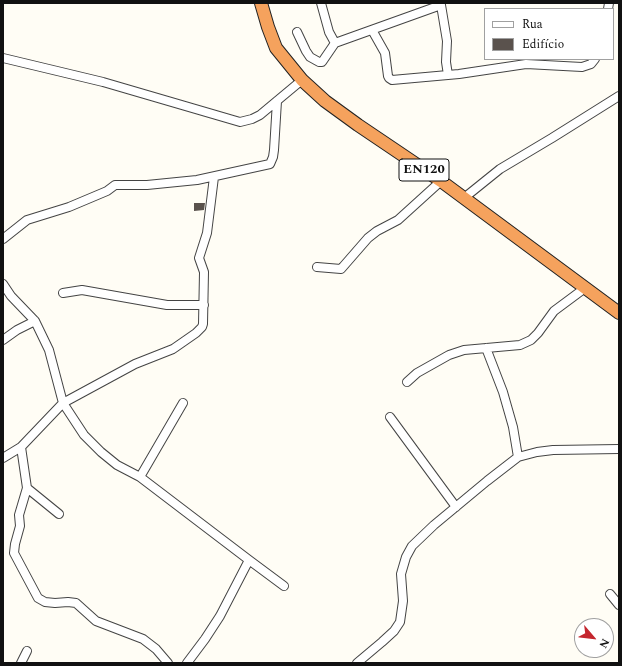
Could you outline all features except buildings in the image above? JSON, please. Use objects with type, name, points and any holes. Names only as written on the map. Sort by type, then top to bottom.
[{"type":"highway","name":"EN120","points":[[262,3],[268,27],[276,48],[302,80],[325,101],[441,181],[619,313]]},
{"type":"street","points":[[321,3],[327,26],[335,43]]},
{"type":"street","points":[[297,32],[310,57],[322,62],[335,43],[441,4],[447,41],[446,62],[448,75]]},
{"type":"street","points":[[372,30],[385,53],[388,76],[391,80],[448,75],[526,64],[582,67],[591,64],[594,60]]},
{"type":"street","points":[[3,58],[103,82],[240,122],[252,120],[260,115],[302,80]]},
{"type":"street","points":[[464,198],[500,169],[619,96]]},
{"type":"street","points":[[3,239],[27,220],[69,207],[107,191],[115,185],[147,185],[197,180],[270,164],[274,150],[277,101]]},
{"type":"street","points":[[3,458],[21,447],[62,403],[135,364],[173,348],[196,333],[204,324],[204,272],[199,258],[207,232],[214,177]]},
{"type":"street","points":[[317,267],[341,269],[368,238],[377,231],[398,220],[441,181]]},
{"type":"street","points":[[3,284],[11,296],[35,321],[49,350],[62,403],[84,435],[101,452],[118,465],[140,477],[284,586]]},
{"type":"street","points":[[407,382],[417,372],[449,355],[464,350],[520,345],[530,340],[538,333],[554,310],[585,288]]},
{"type":"street","points":[[64,293],[82,290],[167,305],[204,305]]},
{"type":"street","points":[[3,340],[17,330],[35,321]]},
{"type":"street","points":[[486,348],[503,392],[513,427],[518,457]]},
{"type":"street","points":[[140,477],[183,403]]},
{"type":"street","points":[[390,417],[456,507]]},
{"type":"street","points":[[21,447],[27,488],[19,515],[20,526],[14,544],[14,553],[38,598],[45,602],[55,604],[68,602],[76,603],[96,621],[143,639],[156,649],[168,663]]},
{"type":"street","points":[[357,663],[394,631],[400,622],[403,601],[401,574],[406,557],[412,546],[456,507],[518,457],[553,450],[619,449]]},
{"type":"street","points":[[27,488],[59,514]]},
{"type":"street","points":[[187,663],[220,616],[248,560]]},
{"type":"street","points":[[610,594],[619,605]]},
{"type":"street","points":[[21,663],[27,651]]}]
